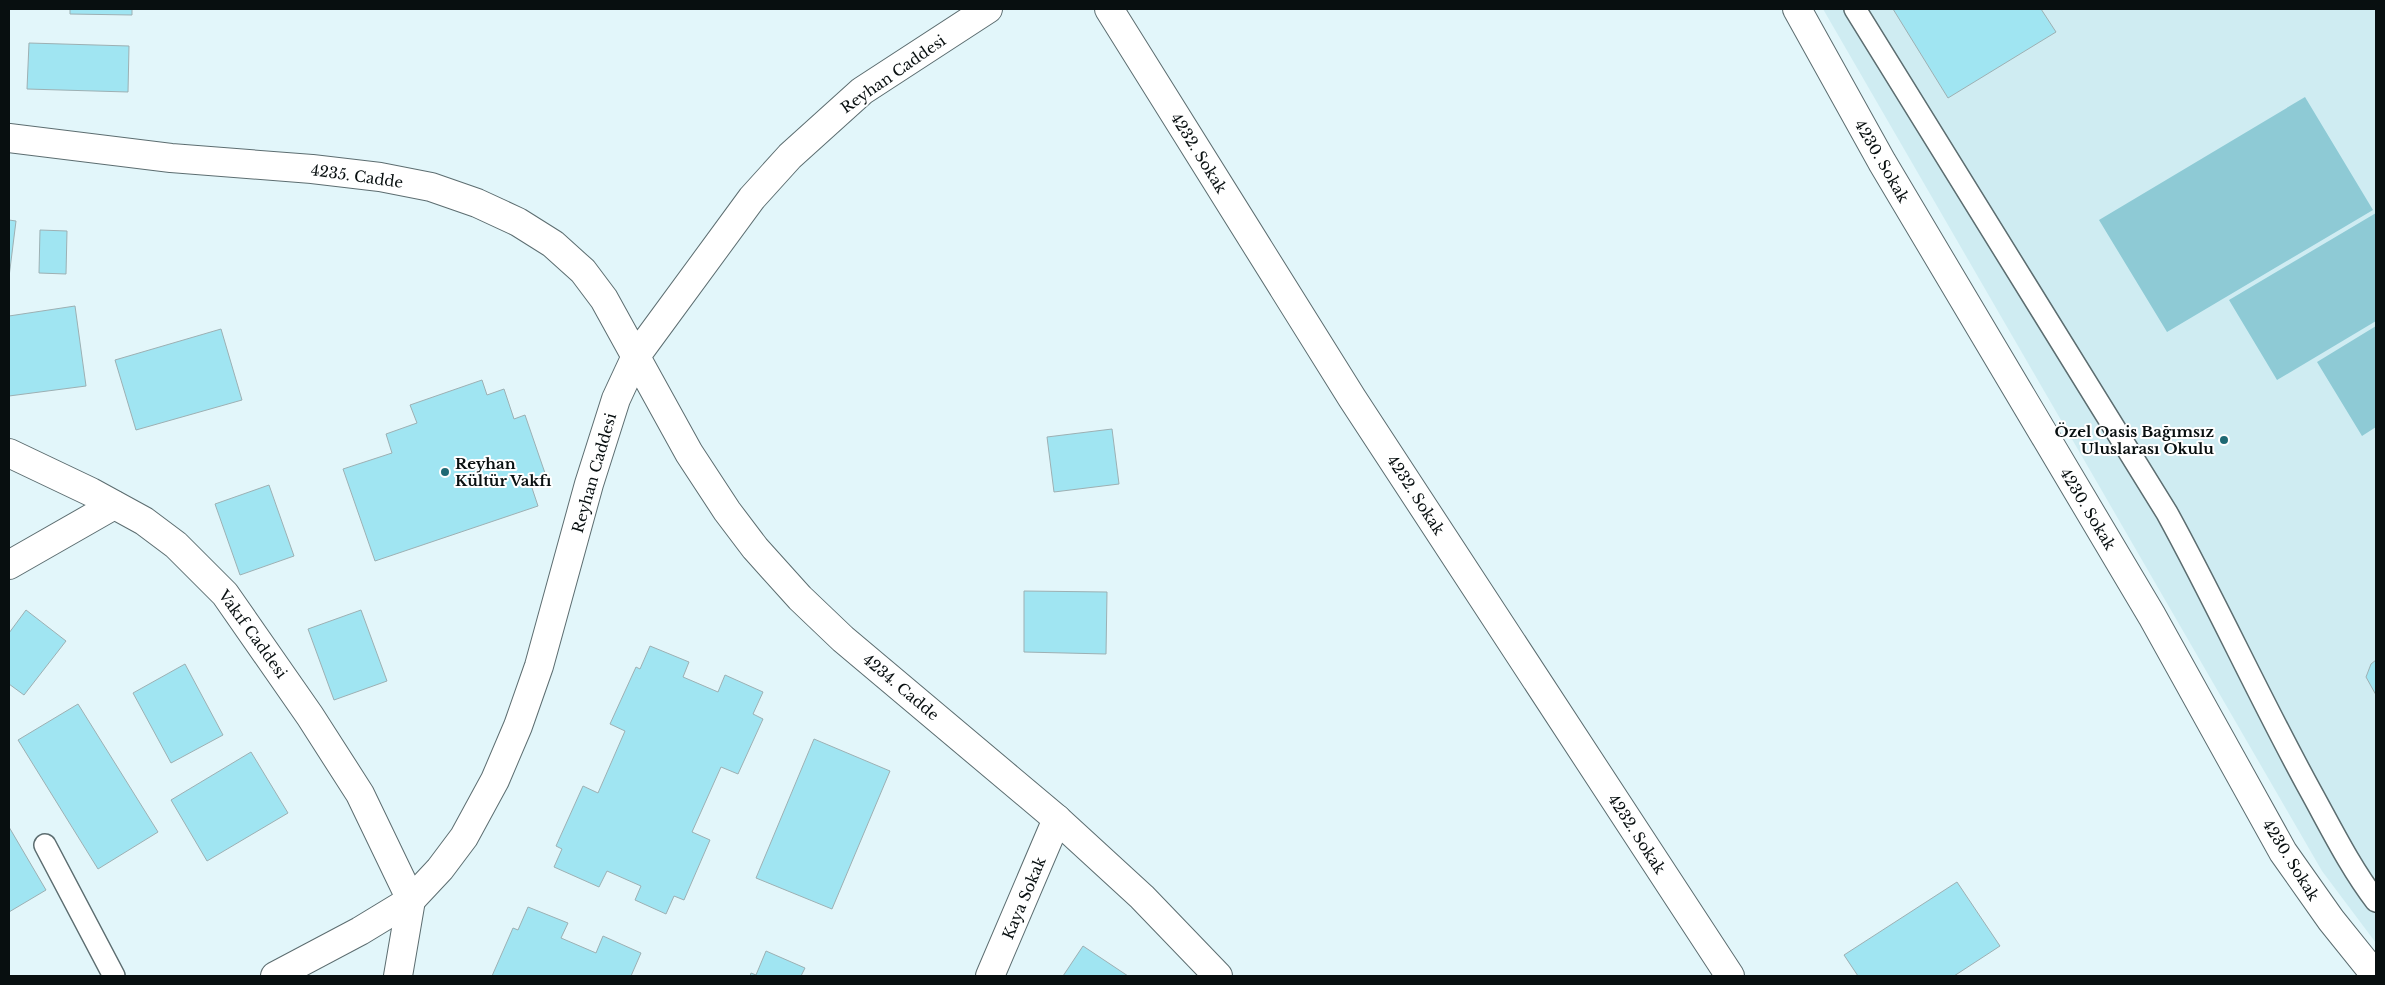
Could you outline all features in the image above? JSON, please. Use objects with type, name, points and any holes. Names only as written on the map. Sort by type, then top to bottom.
[{"type":"street","name":"4232. Sokak","points":[[1109,9],[1352,398],[1730,976]]},
{"type":"street","name":"4230. Sokak","points":[[1797,9],[1882,162],[2152,616],[2283,852],[2331,920],[2376,976]]},
{"type":"street","name":"Reyhan Caddesi","points":[[275,976],[360,931],[411,900],[440,870],[464,837],[495,780],[518,726],[539,666],[589,484],[613,408],[636,356],[752,198],[790,156],[862,91],[977,12]]},
{"type":"street","name":"4235. Cadde","points":[[9,138],[87,149],[380,177],[431,187],[478,203],[518,222],[553,244],[583,271],[604,299],[636,356]]},
{"type":"street","name":"4234. Cadde","points":[[636,356],[689,453],[727,511],[755,548],[800,598],[843,639],[1057,819],[1142,897],[1218,976]]},
{"type":"street","name":"Vakıf Caddesi","points":[[9,453],[114,504],[144,521],[176,545],[225,594],[310,716],[360,794],[411,900]]},
{"type":"street","points":[[9,565],[114,504]]},
{"type":"street","name":"Kaya Sokak","points":[[990,976],[1057,819]]},
{"type":"street","points":[[398,976],[411,900]]},
{"type":"lane","points":[[1855,9],[2167,513],[2206,584],[2295,763],[2347,858],[2376,901]]},
{"type":"lane","points":[[45,845],[114,976]]},
{"type":"shaded area","name":"Özel Oasis Bağımsız Uluslarası Okulu","points":[[1823,9],[2376,9],[2376,943],[2322,871]]},
{"type":"shaded area","points":[[2305,97],[2373,210],[2167,332],[2099,220]]},
{"type":"shaded area","points":[[2376,213],[2376,321],[2277,380],[2229,300]]},
{"type":"shaded area","points":[[2376,326],[2376,427],[2362,436],[2317,362]]},
{"type":"building","points":[[70,9],[132,9],[132,15],[70,14]]},
{"type":"building","points":[[1893,9],[2041,9],[2056,32],[1948,98]]},
{"type":"building","points":[[29,43],[129,46],[128,92],[27,89]]},
{"type":"building","points":[[9,220],[16,221],[9,277]]},
{"type":"building","points":[[40,230],[67,231],[66,274],[39,273]]},
{"type":"building","points":[[75,306],[86,386],[9,396],[9,316]]},
{"type":"building","points":[[221,329],[242,400],[136,430],[115,360]]},
{"type":"building","name":"Reyhan Kültür Vakfı","points":[[482,380],[487,395],[504,389],[514,419],[525,415],[546,476],[530,482],[538,506],[375,561],[343,469],[392,453],[386,434],[417,423],[410,405]]},
{"type":"building","points":[[1112,429],[1119,484],[1054,492],[1047,437]]},
{"type":"building","points":[[269,485],[294,556],[240,575],[215,504]]},
{"type":"building","points":[[1024,591],[1107,592],[1106,654],[1024,652]]},
{"type":"building","points":[[26,610],[66,641],[24,695],[9,684],[9,633]]},
{"type":"building","points":[[361,610],[387,681],[334,700],[308,629]]},
{"type":"building","points":[[650,646],[689,662],[683,677],[718,692],[725,675],[763,692],[753,714],[763,719],[738,774],[721,767],[692,832],[710,840],[684,900],[674,896],[666,914],[635,900],[641,886],[607,871],[599,887],[554,867],[562,849],[556,846],[583,786],[598,793],[625,731],[610,724],[636,667],[640,669]]},
{"type":"building","points":[[2376,660],[2376,695],[2366,677],[2371,664]]},
{"type":"building","points":[[185,664],[223,735],[171,763],[133,693]]},
{"type":"building","points":[[78,704],[158,832],[98,869],[18,740]]},
{"type":"building","points":[[814,739],[890,771],[832,909],[756,878]]},
{"type":"building","points":[[251,752],[288,813],[207,861],[171,800]]},
{"type":"building","points":[[9,827],[46,890],[9,912]]},
{"type":"building","points":[[1957,882],[2000,946],[1954,976],[1858,976],[1844,955]]},
{"type":"building","points":[[528,907],[568,923],[561,938],[596,953],[603,936],[641,953],[631,976],[492,976],[513,928],[518,930]]},
{"type":"building","points":[[1083,946],[1128,976],[1063,976]]},
{"type":"building","points":[[766,951],[805,968],[801,976],[750,976],[751,973],[756,975]]},
{"type":"place","name":"Özel Oasis Bağımsız Uluslarası Okulu","points":[[2224,440]]},
{"type":"place","name":"Reyhan Kültür Vakfı","points":[[445,472]]}]
